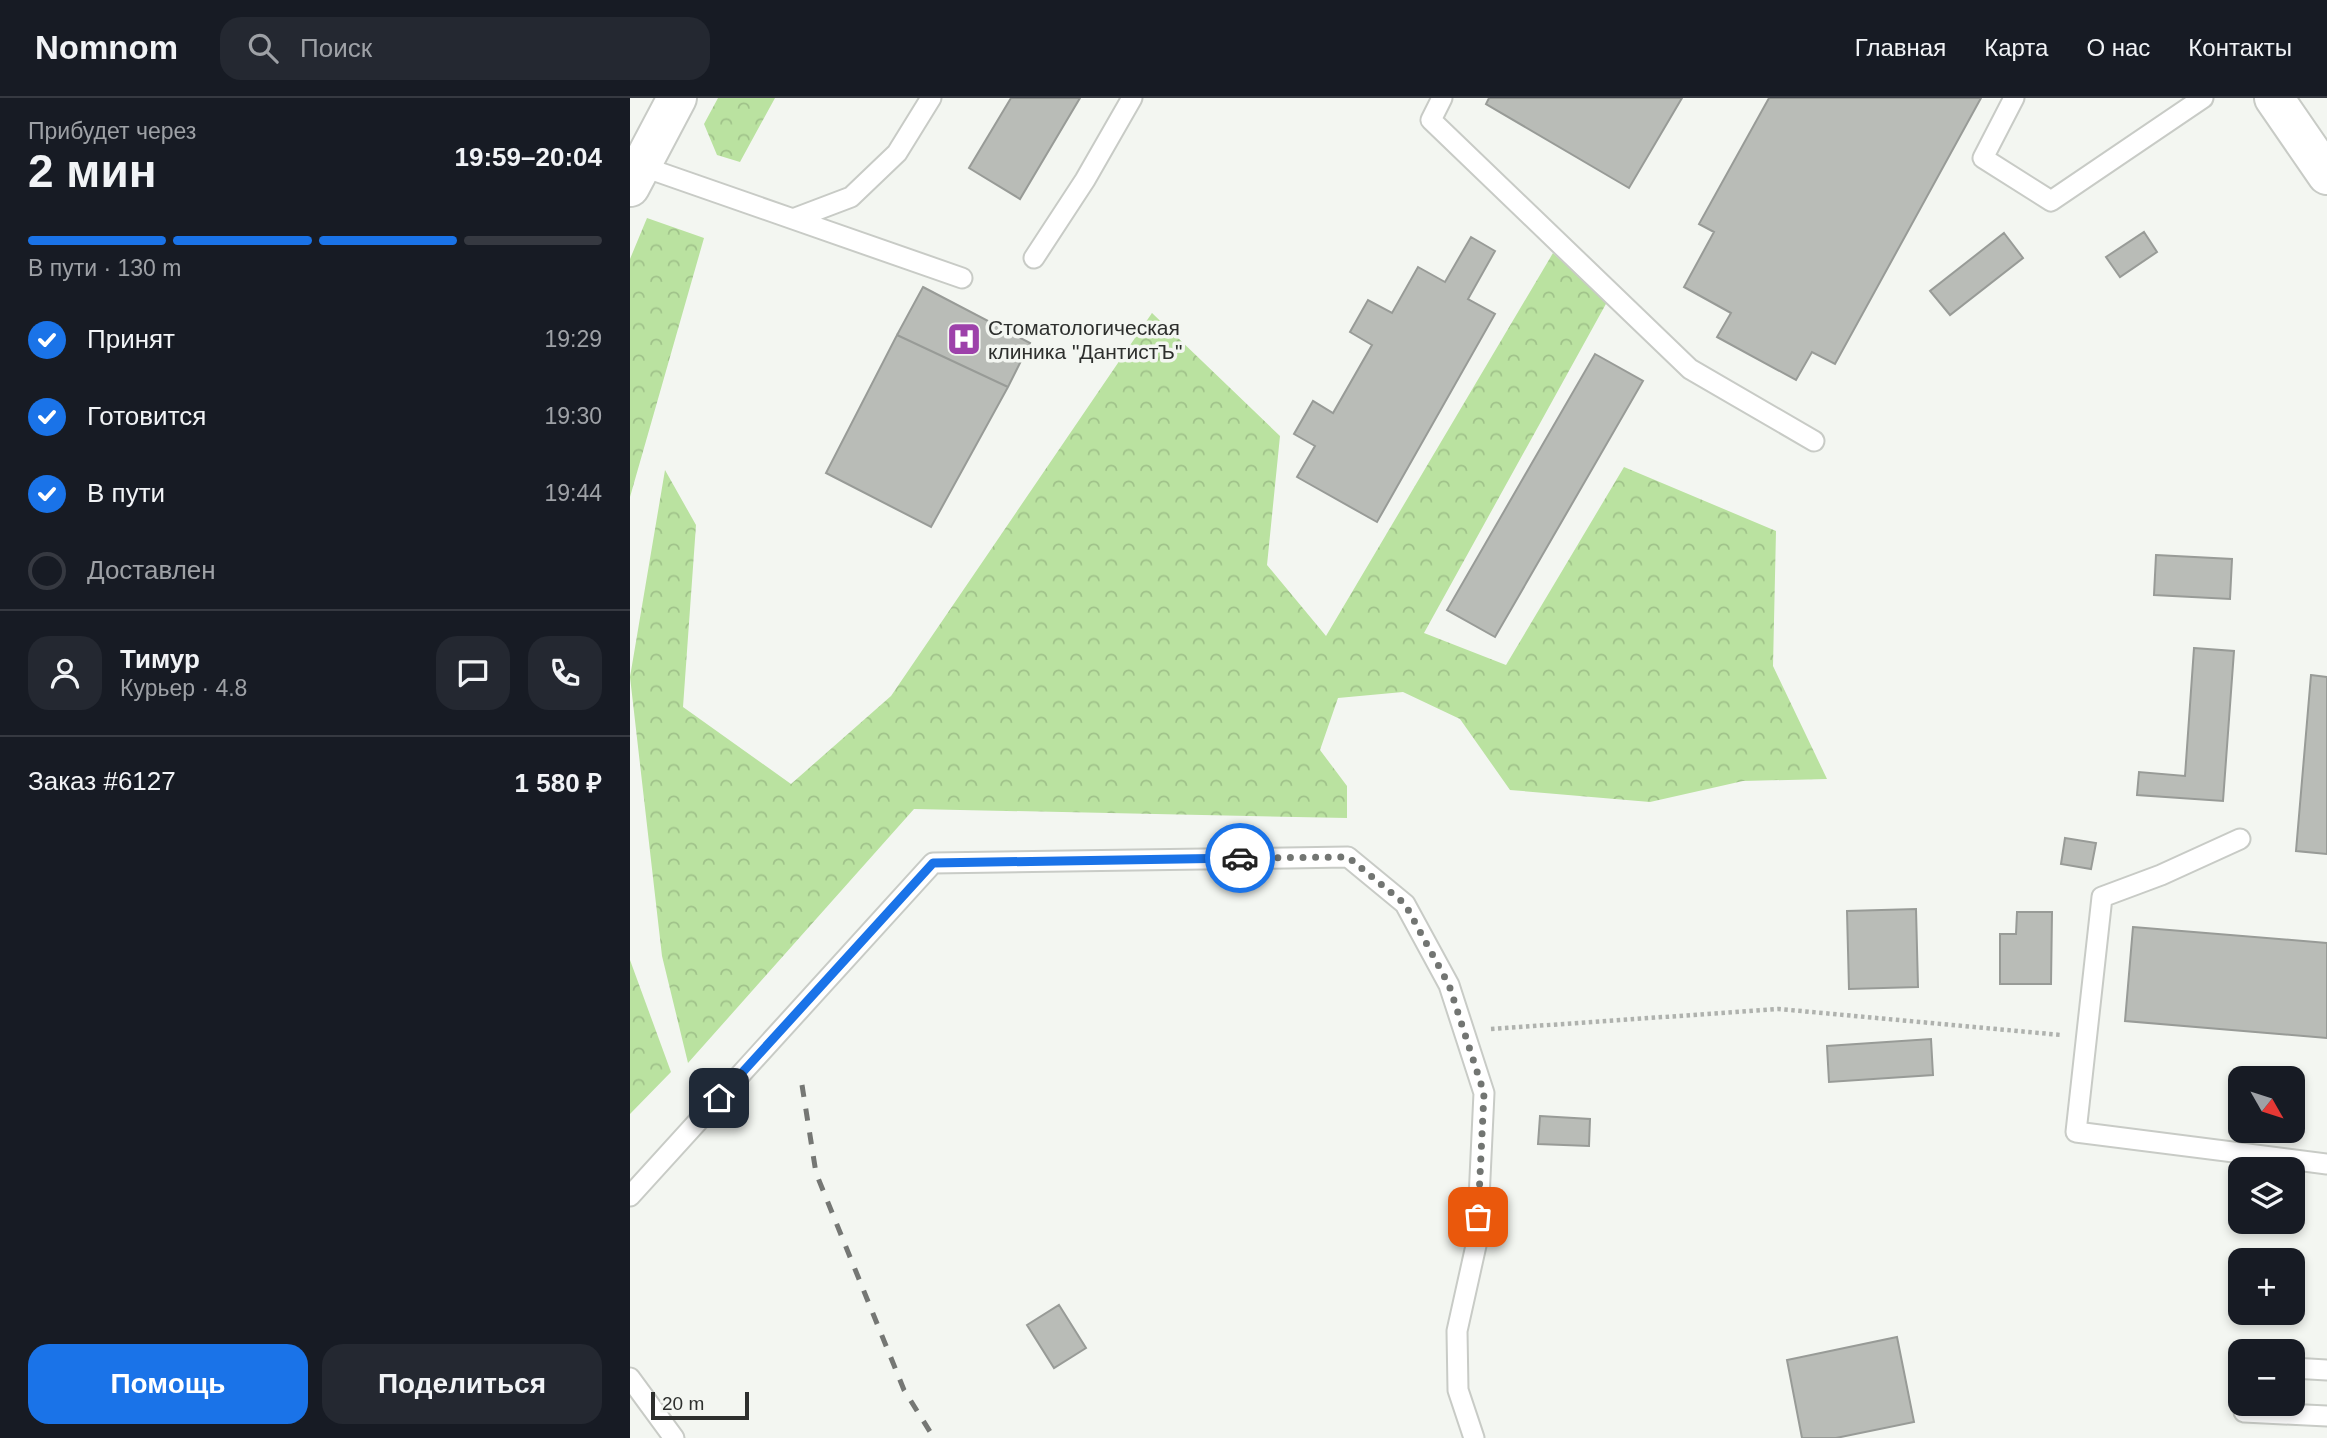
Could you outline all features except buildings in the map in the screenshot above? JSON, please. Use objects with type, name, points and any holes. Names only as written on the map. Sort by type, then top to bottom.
[{"type":"street","points":[[635,176],[677,98]]},
{"type":"street","points":[[2274,98],[2327,175]]},
{"type":"lane","points":[[793,219],[851,197],[897,153],[931,98]]},
{"type":"lane","points":[[1034,258],[1132,98]]},
{"type":"lane","points":[[1442,98],[1431,120],[1690,369],[1814,441]]},
{"type":"lane","points":[[2014,98],[1983,158],[2051,201],[2203,98]]},
{"type":"lane","points":[[635,176],[793,219],[962,278]]},
{"type":"lane","points":[[2240,839],[2161,875],[2102,897],[2076,1132],[2327,1164]]},
{"type":"lane","points":[[630,1196],[933,863],[1348,857],[1405,904],[1449,985],[1484,1093],[1477,1241],[1457,1331],[1458,1390],[1474,1438]]},
{"type":"lane","points":[[2305,1369],[2327,1370]]},
{"type":"lane","points":[[630,1378],[674,1438]]},
{"type":"lane","points":[[2305,1415],[2327,1416]]},
{"type":"path","points":[[1464,1030],[1779,1009],[2086,1037]]},
{"type":"green space","points":[[718,98],[775,98],[740,162],[717,155],[704,124]]},
{"type":"green space","points":[[647,218],[704,238],[630,497],[630,259]]},
{"type":"green space","points":[[1553,253],[1607,302],[1424,633],[1506,665],[1624,467],[1776,531],[1773,666],[1827,779],[1743,781],[1650,802],[1510,790],[1460,719],[1403,692],[1338,698],[1320,750],[1347,786],[1347,818],[914,809],[688,1063],[662,956],[630,677],[665,470],[696,525],[683,707],[791,784],[891,696],[1152,313],[1280,436],[1267,565],[1326,636]]},
{"type":"green space","points":[[630,960],[671,1072],[630,1114]]},
{"type":"railway","points":[[802,1085],[816,1173],[904,1390],[934,1438]]},
{"type":"way so far","points":[[1240,858],[1348,857],[1405,904],[1449,985],[1484,1093],[1478,1217]]},
{"type":"place","name":"Стоматологическая клиника \"ДантистЪ\"","points":[[964,339]]},
{"type":"route","points":[[719,1098],[933,863],[1240,858]]}]
